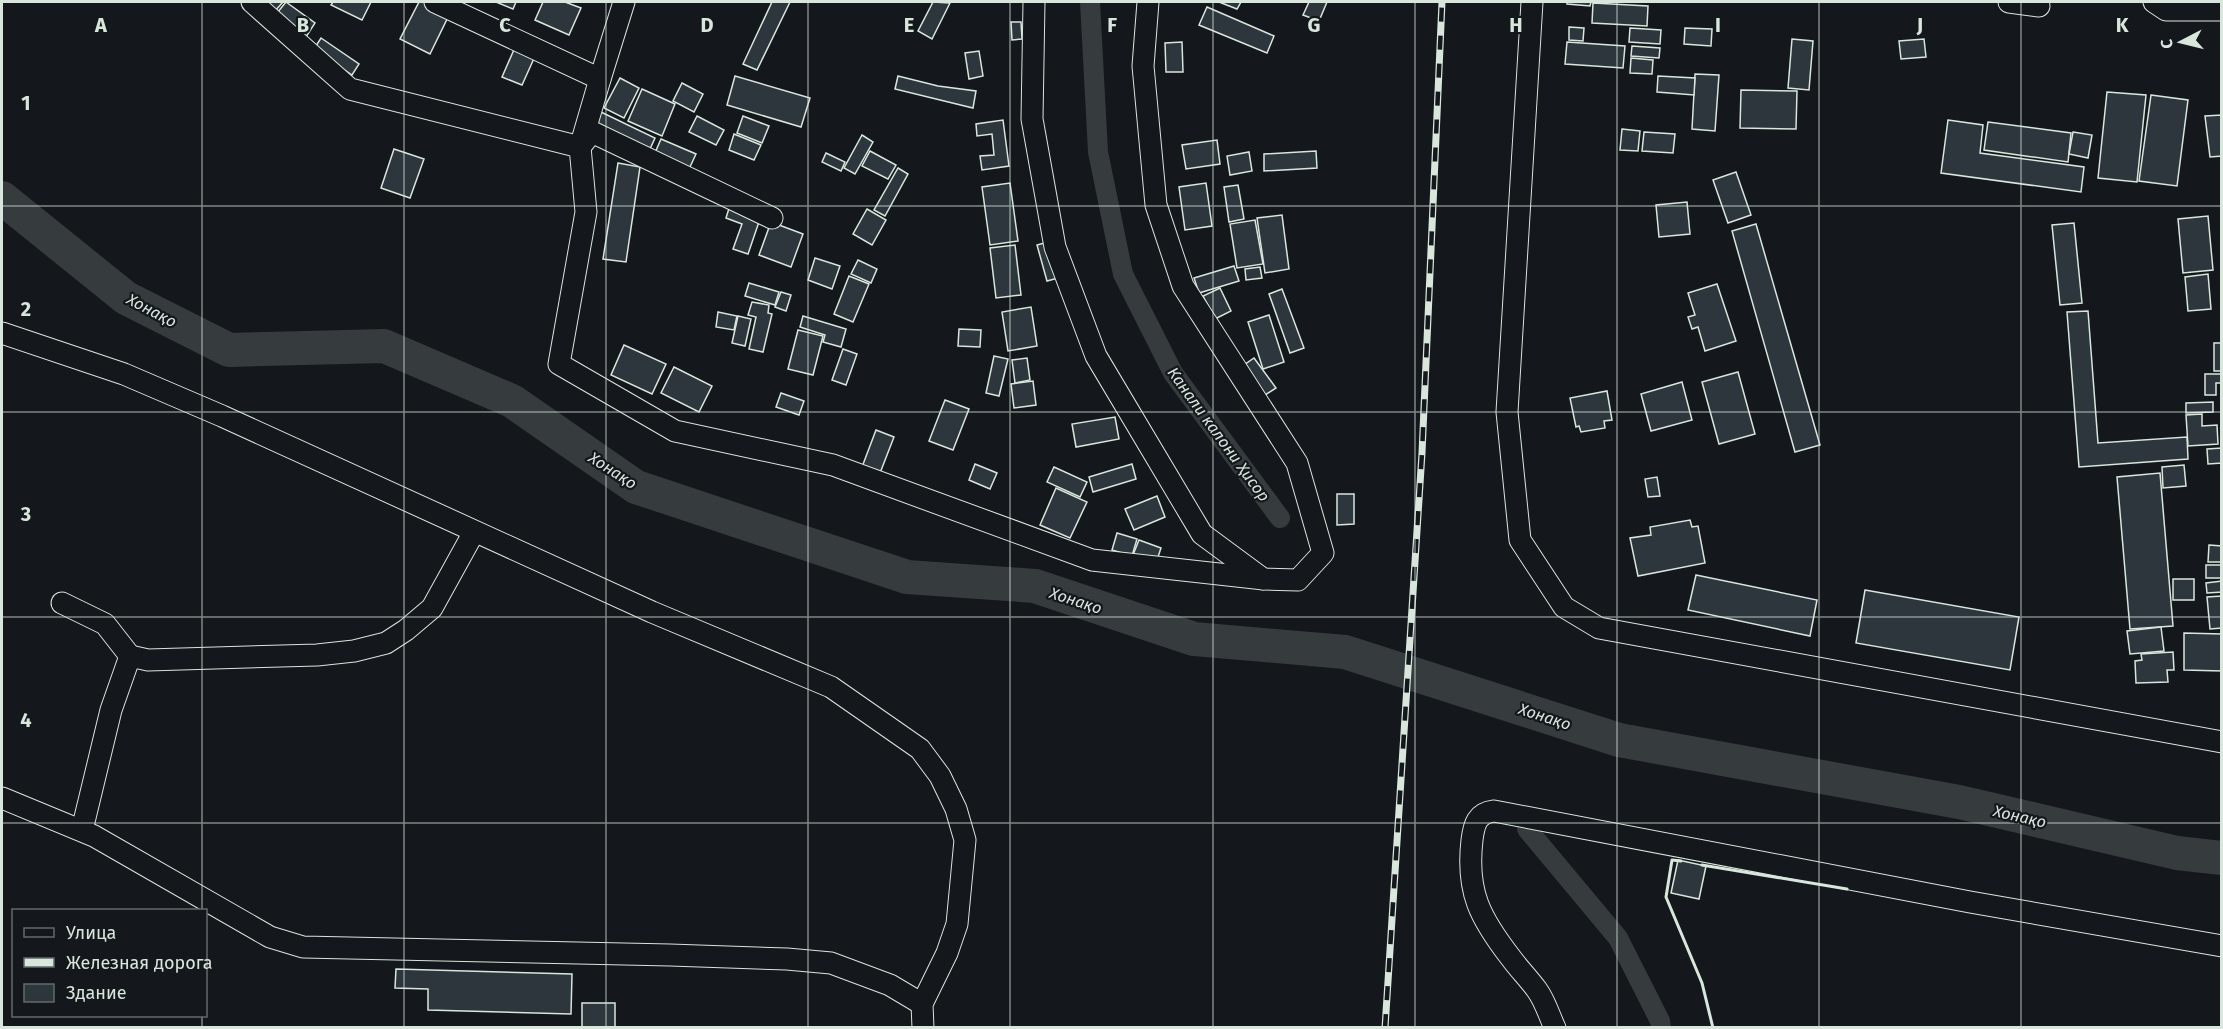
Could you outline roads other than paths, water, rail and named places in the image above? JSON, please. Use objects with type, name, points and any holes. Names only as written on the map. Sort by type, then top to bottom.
[{"type":"street","points":[[252,2],[350,89],[580,147]]},
{"type":"street","points":[[435,2],[600,79]]},
{"type":"street","points":[[624,2],[580,147],[586,212],[559,364],[675,431],[833,465],[1092,560],[1264,579],[1298,579],[1323,553],[1297,463],[1183,286],[1156,205],[1143,66],[1148,2]]},
{"type":"street","points":[[1034,2],[1032,119],[1055,247],[1096,356],[1202,534],[1264,579]]},
{"type":"street","points":[[1533,2],[1507,412],[1520,540],[1564,606],[1599,628],[2222,742]]},
{"type":"street","points":[[2009,2],[2039,6]]},
{"type":"street","points":[[2154,2],[2166,10],[2220,7]]},
{"type":"street","points":[[580,147],[592,132],[772,218]]},
{"type":"street","points":[[2,333],[124,374],[222,416],[652,612],[831,687],[920,749],[940,776],[956,808],[965,840],[957,924],[947,953],[922,1004],[923,1028]]},
{"type":"street","points":[[62,603],[105,624],[112,630],[130,656],[148,660],[317,655],[354,651],[386,643],[432,608],[474,532]]},
{"type":"street","points":[[82,830],[111,710],[130,656]]},
{"type":"street","points":[[2,798],[82,830],[117,847],[270,937],[303,947],[670,955],[831,963],[890,985],[922,1004]]},
{"type":"street","points":[[1555,1028],[1538,992],[1510,958],[1483,918],[1474,895],[1470,858],[1473,829],[1485,812],[1494,811],[1970,902],[2222,946]]},
{"type":"waterway","name":"Канали калони Ҳисор","points":[[1090,2],[1098,152],[1123,274],[1173,373],[1280,518]]},
{"type":"waterway","name":"Хонақо","points":[[2,198],[126,298],[229,350],[384,346],[512,401],[636,487],[907,577],[1035,586],[1194,639],[1345,652],[1619,740],[1959,802],[2177,853],[2222,858]]},
{"type":"waterway","name":"Канали калони Ҳисор","points":[[1527,829],[1618,938],[1660,1021],[1661,1028]]},
{"type":"railway","points":[[1385,1028],[1422,453],[1442,2]]}]
